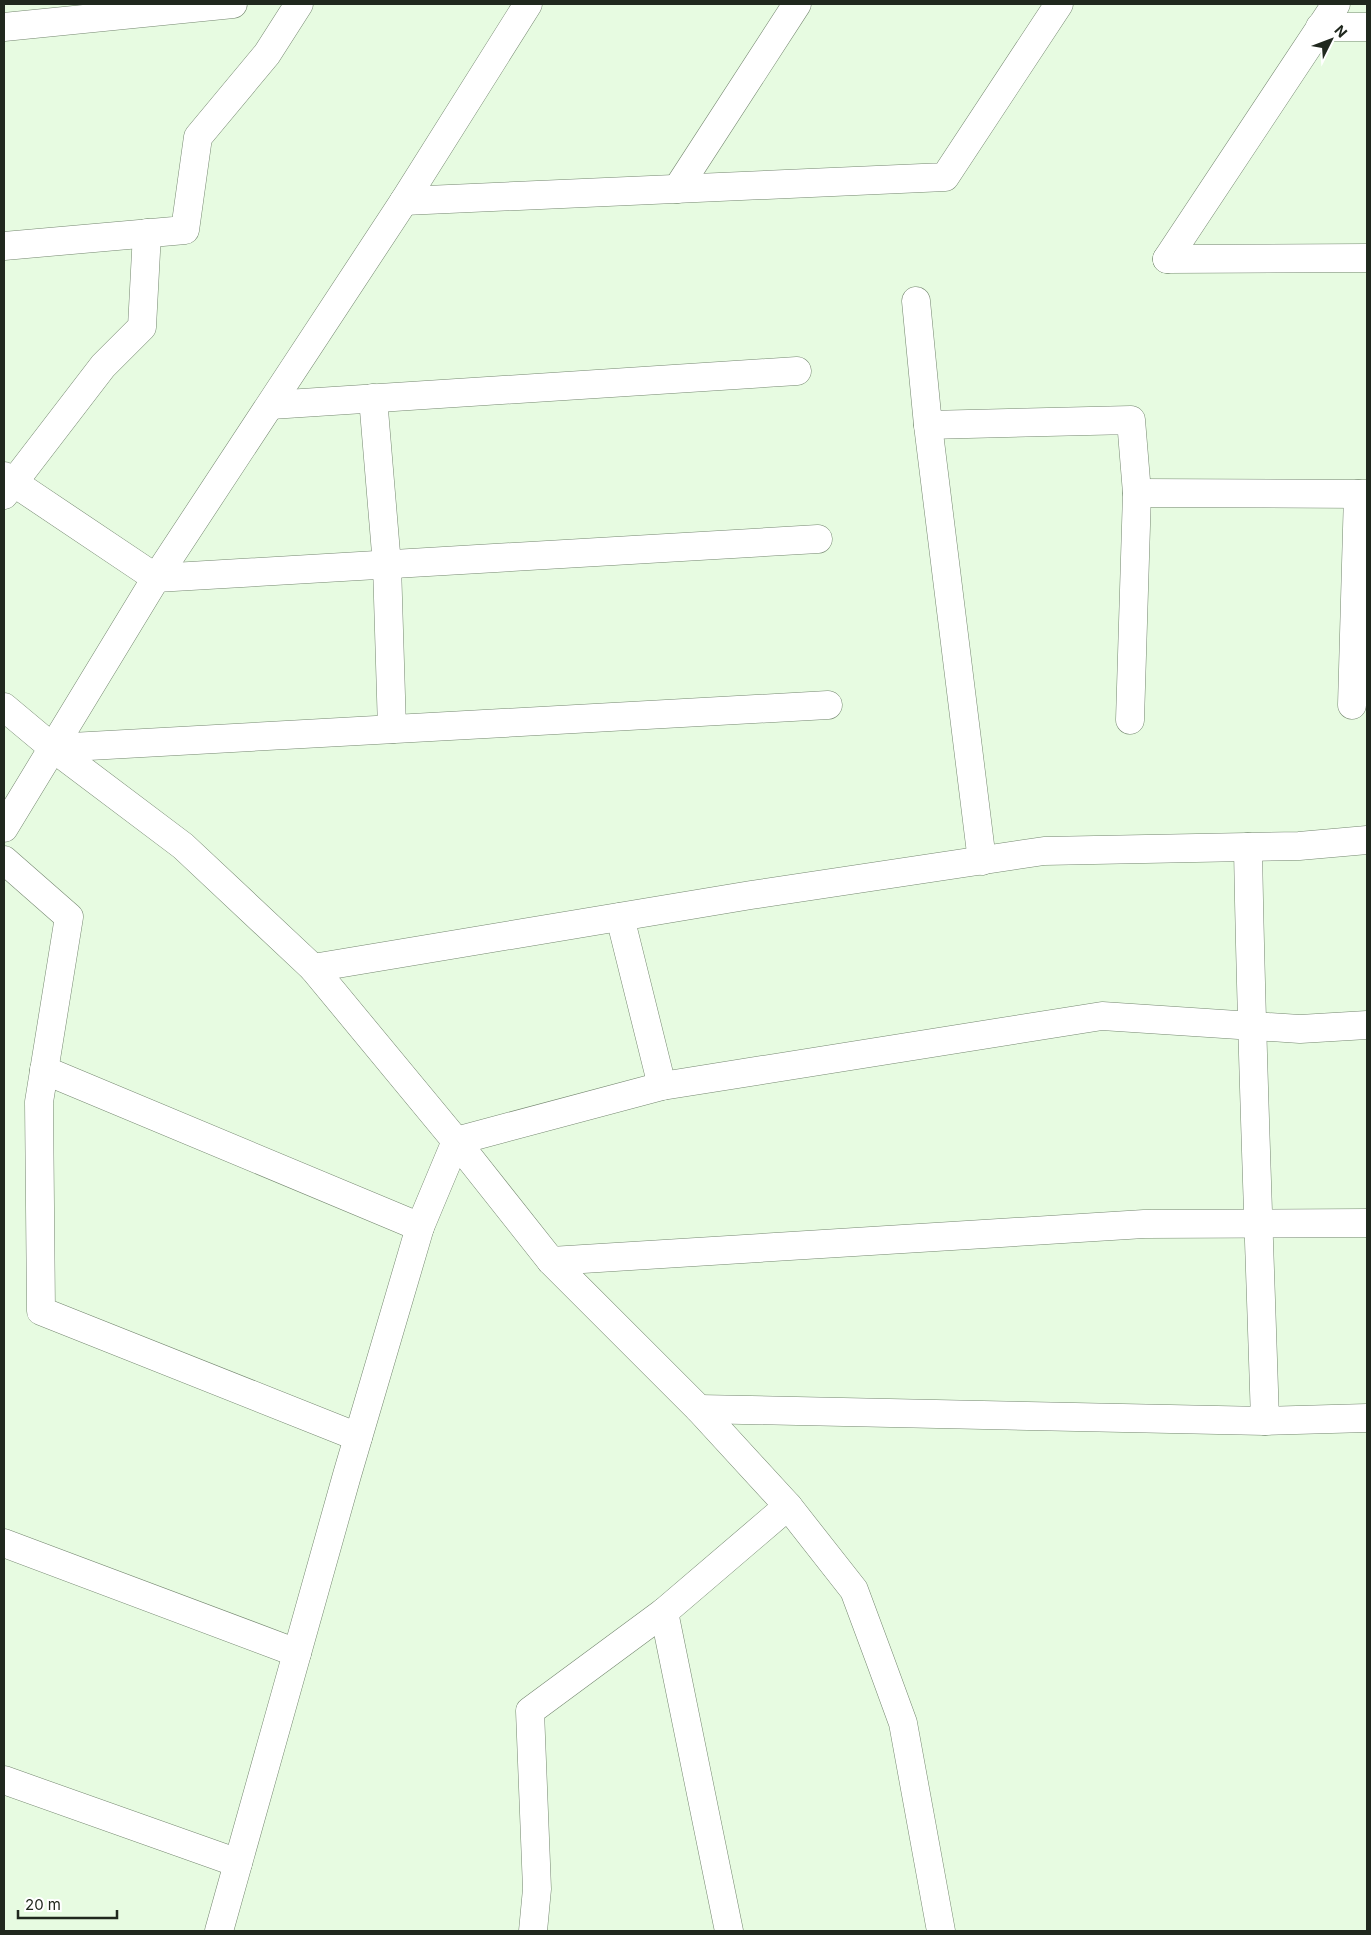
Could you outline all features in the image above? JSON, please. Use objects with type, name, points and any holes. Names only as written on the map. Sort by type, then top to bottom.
[{"type":"street","points":[[4,27],[233,4]]},
{"type":"street","points":[[4,246],[185,230],[198,137],[267,54],[299,4]]},
{"type":"street","points":[[4,828],[156,578],[404,201],[528,4]]},
{"type":"street","points":[[677,189],[797,4]]},
{"type":"street","points":[[404,201],[945,177],[1059,4]]},
{"type":"street","points":[[1336,4],[1167,258],[1367,258]]},
{"type":"street","points":[[1320,27],[1367,27]]},
{"type":"street","points":[[147,233],[142,327],[103,366],[7,484],[156,578],[818,539]]},
{"type":"street","points":[[916,302],[928,425],[982,861]]},
{"type":"street","points":[[271,404],[797,371]]},
{"type":"street","points":[[373,398],[387,565],[392,729]]},
{"type":"street","points":[[928,425],[1131,420],[1137,493],[1130,720]]},
{"type":"street","points":[[1137,493],[1363,494],[1352,705]]},
{"type":"street","points":[[53,748],[828,705]]},
{"type":"street","points":[[4,707],[53,748],[183,846],[313,968],[456,1141],[551,1261],[699,1409],[788,1506],[854,1590],[903,1723],[941,1931]]},
{"type":"street","points":[[313,968],[620,917],[1044,851],[1299,846],[1367,840]]},
{"type":"street","points":[[1248,847],[1251,1025],[1265,1421]]},
{"type":"street","points":[[4,860],[69,918],[39,1102],[42,1311],[358,1437]]},
{"type":"street","points":[[620,917],[662,1086]]},
{"type":"street","points":[[456,1141],[662,1086],[1102,1016],[1300,1028],[1367,1025]]},
{"type":"street","points":[[44,1070],[420,1228]]},
{"type":"street","points":[[219,1931],[358,1437],[420,1228],[456,1141]]},
{"type":"street","points":[[551,1261],[1144,1224],[1367,1223]]},
{"type":"street","points":[[699,1409],[1265,1421],[1367,1418]]},
{"type":"street","points":[[533,1931],[537,1889],[530,1711],[664,1612],[788,1506]]},
{"type":"street","points":[[4,1543],[298,1653]]},
{"type":"street","points":[[664,1612],[729,1931]]},
{"type":"street","points":[[4,1780],[238,1863]]}]
